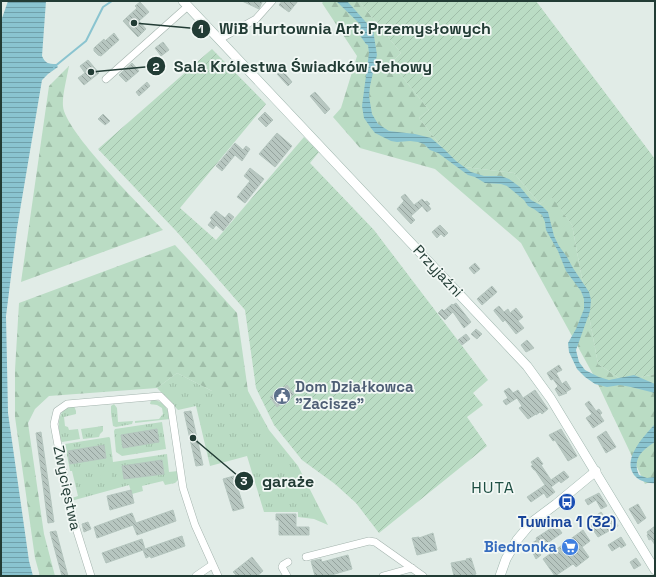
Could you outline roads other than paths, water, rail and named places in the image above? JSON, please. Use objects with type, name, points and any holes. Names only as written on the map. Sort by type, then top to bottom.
[{"type":"main road","name":"Przyjaźni","points":[[185,2],[517,356],[548,394],[655,570]]},
{"type":"main road","points":[[500,576],[506,558],[517,540],[532,522],[596,471]]},
{"type":"street","points":[[220,39],[256,19],[272,1]]},
{"type":"street","points":[[106,79],[185,2]]},
{"type":"street","name":"Zwycięstwa","points":[[91,576],[70,509],[54,424],[57,411],[67,404],[160,396],[171,407],[183,488],[195,525],[212,564]]},
{"type":"street","points":[[306,557],[369,541],[375,542],[423,576]]},
{"type":"street","points":[[287,576],[282,567],[288,562]]},
{"type":"street","points":[[196,576],[212,564],[218,576]]},
{"type":"street","points":[[383,576],[412,568]]},
{"type":"water","points":[[8,1],[46,1],[42,56],[46,62],[56,64],[58,67],[42,80],[17,228],[6,316],[8,413],[29,561],[33,576],[1,576],[1,21]]},
{"type":"water","points":[[336,1],[347,1],[373,30],[377,55],[369,96],[372,114],[378,124],[389,131],[415,134],[431,138],[456,161],[471,172],[484,176],[501,176],[509,179],[520,187],[531,200],[542,206],[548,212],[554,236],[559,246],[589,292],[591,300],[590,311],[576,350],[579,362],[585,370],[609,380],[634,375],[655,384],[655,393],[620,385],[607,387],[595,384],[577,369],[569,352],[568,343],[576,329],[584,309],[584,299],[581,291],[566,271],[558,251],[546,230],[542,215],[528,206],[524,200],[507,186],[485,183],[468,175],[438,153],[430,150],[424,144],[410,141],[391,141],[375,133],[364,118],[362,106],[369,53],[368,45],[359,34],[361,25]]},
{"type":"water","points":[[655,424],[655,442],[642,452],[637,464],[639,475],[647,478],[655,477],[655,483],[650,483],[637,478],[632,472],[631,465],[632,457],[639,443]]},
{"type":"waterway","points":[[54,67],[86,41],[103,7],[112,1]]},
{"type":"place","name":"WiB Hurtownia Art. Przemysłowych","points":[[134,23]]},
{"type":"place","name":"Sala Królestwa Świadków Jehowy","points":[[91,72]]},
{"type":"place","name":"Dom Działkowca \"Zacisze\"","points":[[282,396]]},
{"type":"place","name":"garaże","points":[[193,438]]},
{"type":"place","name":"Tuwima 1 (32)","points":[[567,502]]},
{"type":"place","name":"Biedronka","points":[[570,547]]},
{"type":"district","name":"HUTA","points":[[493,487]]}]
